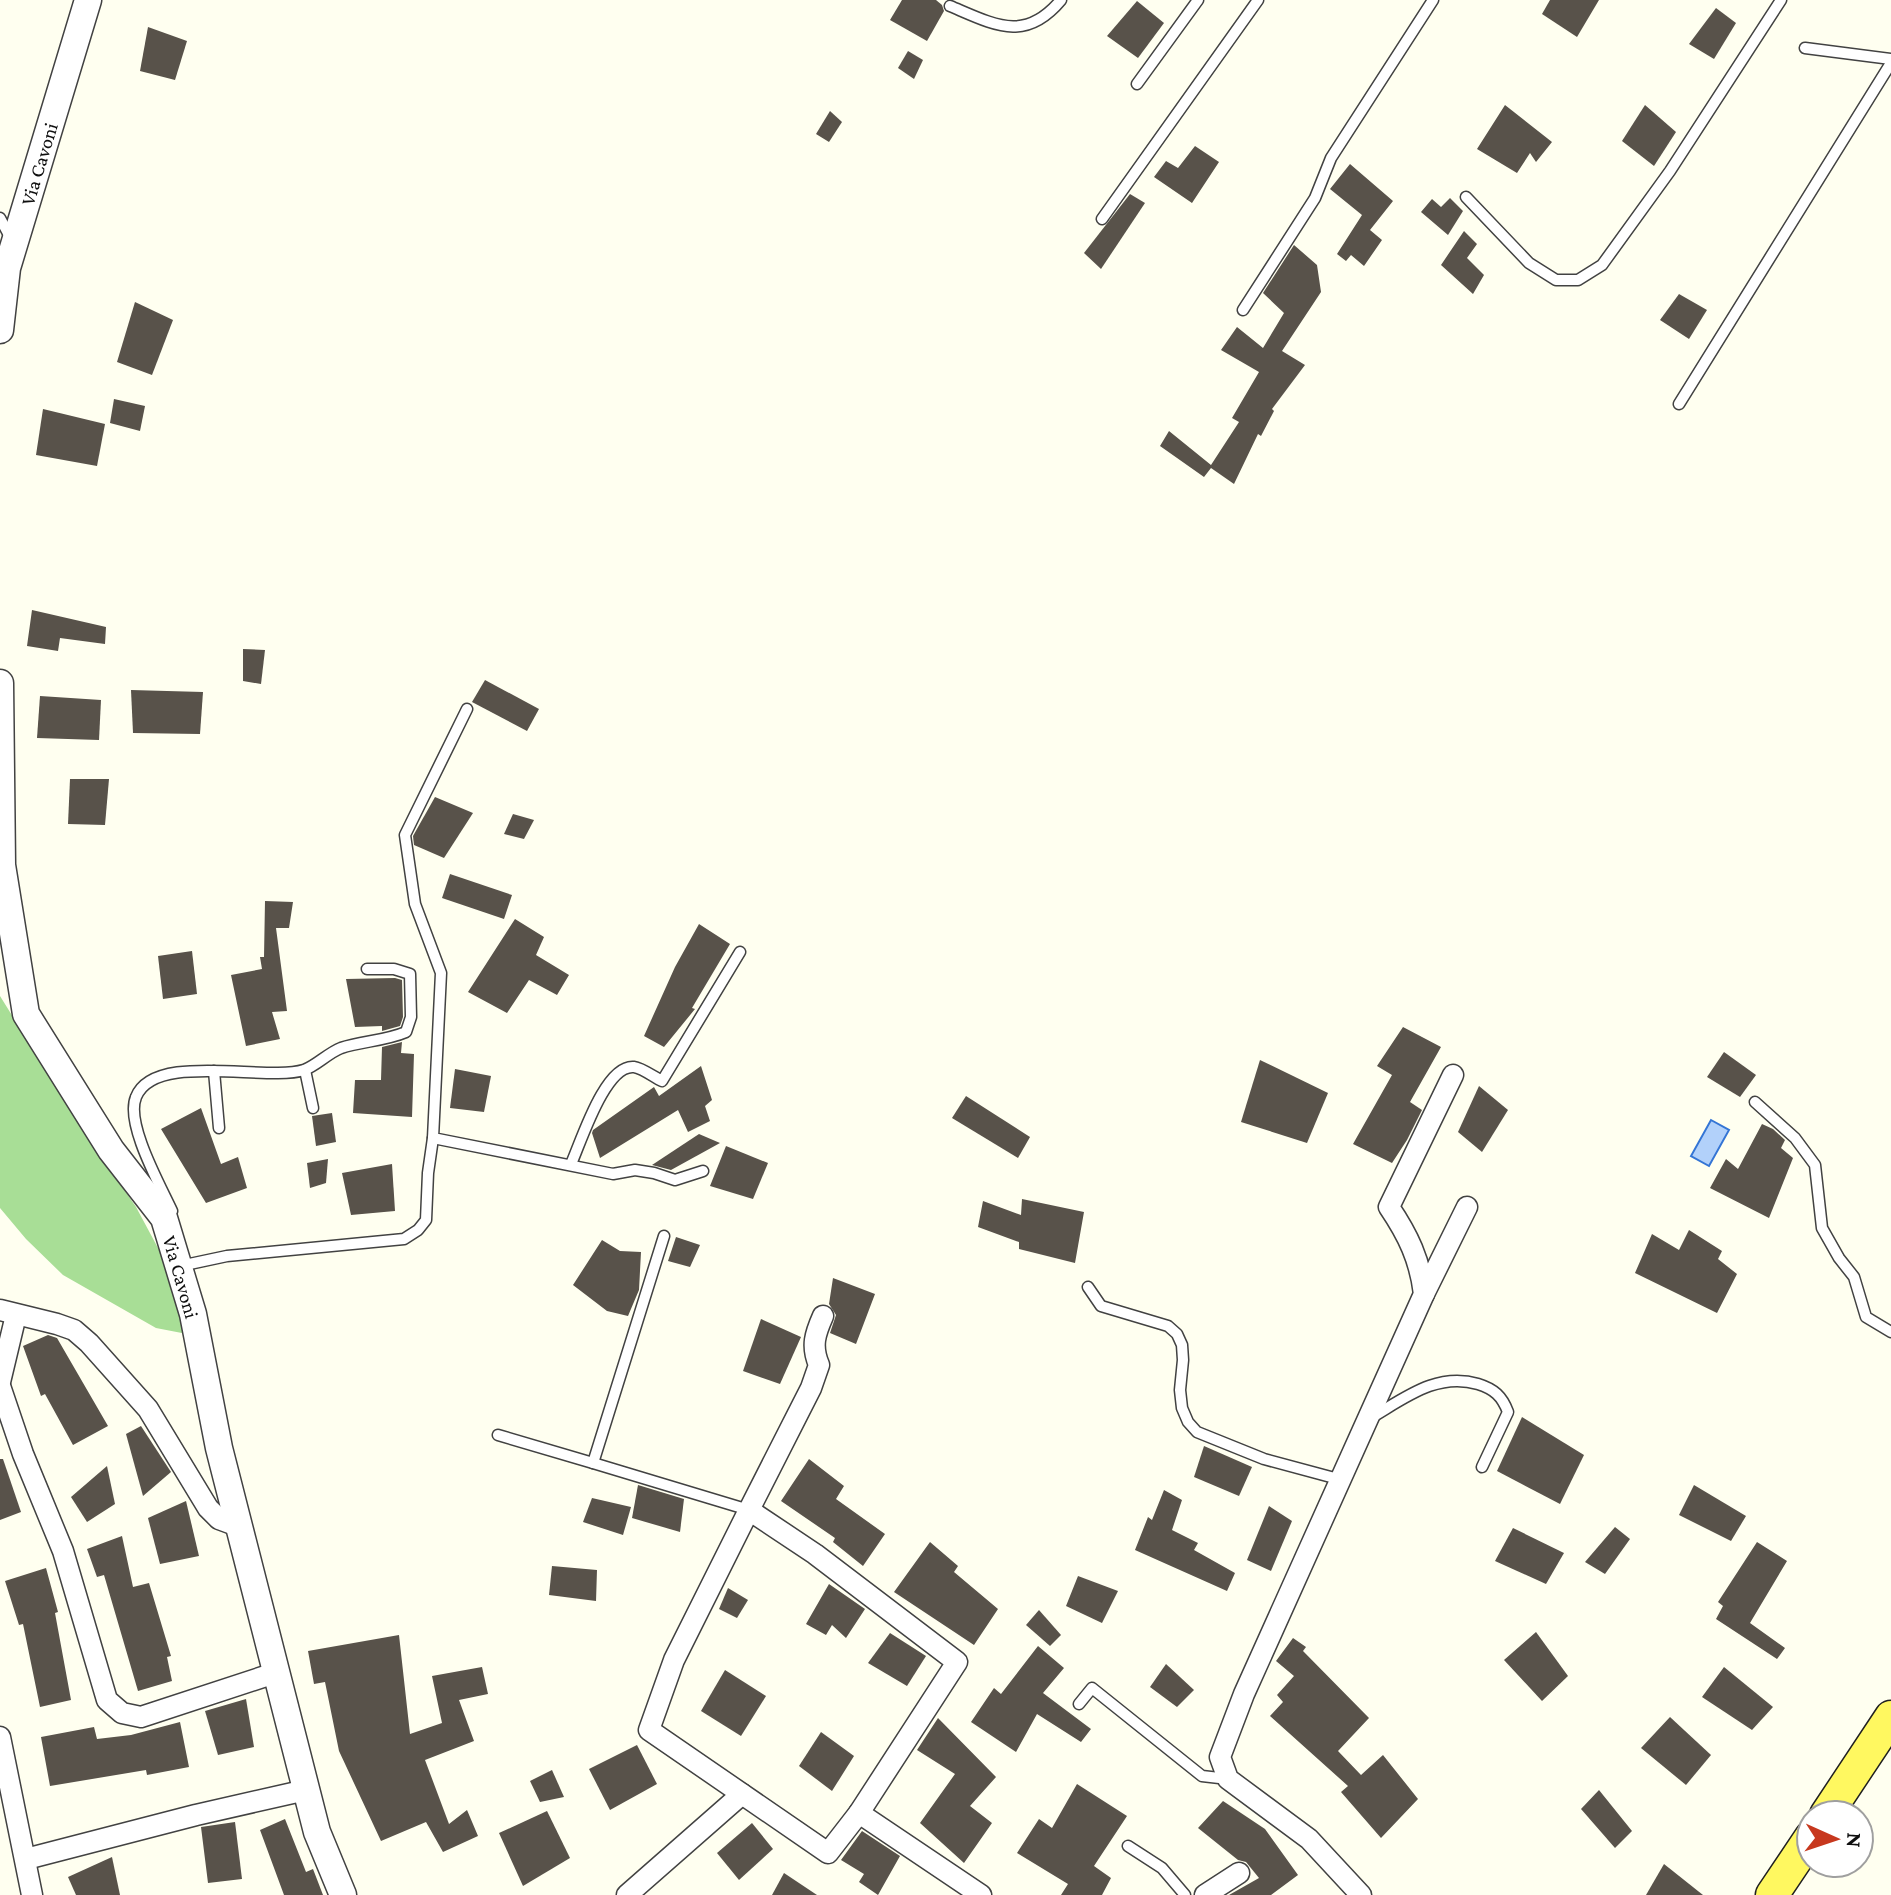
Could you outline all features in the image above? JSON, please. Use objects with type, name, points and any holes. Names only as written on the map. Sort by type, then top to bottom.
[{"type":"main road","points":[[1838,1799],[1886,1734]]},
{"type":"main road","points":[[1772,1895],[1795,1861]]},
{"type":"street","name":"Via Cavoni","points":[[0,330],[7,268],[88,0]]},
{"type":"street","name":"Via Cavoni","points":[[0,683],[2,865],[26,1014],[111,1150],[164,1218],[193,1314],[219,1448],[317,1832],[343,1895]]},
{"type":"street","points":[[1424,1294],[1421,1269],[1406,1232],[1389,1207],[1453,1075]]},
{"type":"street","points":[[1361,1895],[1309,1839],[1228,1779],[1220,1757],[1244,1694],[1424,1294],[1467,1207]]},
{"type":"street","points":[[238,1526],[219,1519],[208,1508],[148,1409],[89,1343],[74,1330],[8,1313],[0,1384],[23,1454],[63,1551],[107,1700],[122,1713],[141,1717],[275,1673]]},
{"type":"street","points":[[749,1510],[815,1554],[957,1662],[859,1813],[828,1853],[649,1730],[674,1660],[749,1510],[811,1388],[819,1365],[813,1351],[815,1336],[823,1316]]},
{"type":"street","points":[[0,1737],[32,1895]]},
{"type":"street","points":[[26,1859],[306,1790]]},
{"type":"street","points":[[627,1895],[742,1794]]},
{"type":"street","points":[[859,1813],[981,1895]]},
{"type":"street","points":[[1205,1895],[1239,1873]]},
{"type":"lane","points":[[950,6],[1007,28],[1026,26],[1046,18],[1061,0]]},
{"type":"lane","points":[[1137,84],[1198,0]]},
{"type":"lane","points":[[1102,219],[1258,0]]},
{"type":"lane","points":[[1243,310],[1315,198],[1331,158],[1433,0]]},
{"type":"lane","points":[[1466,197],[1529,263],[1556,280],[1578,280],[1602,265],[1670,171],[1781,0]]},
{"type":"lane","points":[[1679,404],[1891,61],[1805,48]]},
{"type":"lane","points":[[0,218],[14,245]]},
{"type":"lane","points":[[367,969],[394,969],[410,974],[411,1017],[406,1032],[340,1048],[305,1070],[214,1071],[155,1077],[136,1094],[132,1111],[136,1131],[179,1233],[177,1261],[404,1239],[426,1220],[441,973],[415,904],[405,835],[467,709]]},
{"type":"lane","points":[[571,1164],[608,1080],[622,1069],[635,1067],[662,1081],[740,952]]},
{"type":"lane","points":[[305,1070],[313,1108]]},
{"type":"lane","points":[[214,1071],[219,1128]]},
{"type":"lane","points":[[1755,1102],[1786,1129],[1815,1165],[1822,1228],[1854,1277],[1866,1317],[1891,1332]]},
{"type":"lane","points":[[433,1138],[613,1174],[635,1170],[675,1180],[703,1171]]},
{"type":"lane","points":[[593,1463],[664,1236]]},
{"type":"lane","points":[[1088,1287],[1101,1306],[1168,1326],[1177,1334],[1182,1345],[1182,1408],[1197,1432],[1264,1459],[1342,1480]]},
{"type":"lane","points":[[1368,1420],[1407,1395],[1439,1382],[1455,1380],[1492,1389],[1503,1399],[1508,1412],[1482,1467]]},
{"type":"lane","points":[[498,1435],[749,1510]]},
{"type":"lane","points":[[1079,1704],[1092,1688],[1202,1776],[1228,1779]]},
{"type":"lane","points":[[1128,1846],[1162,1868],[1185,1895]]},
{"type":"green space","points":[[0,996],[82,1128],[136,1207],[165,1261],[187,1334],[156,1328],[63,1275],[0,1208]]},
{"type":"water","points":[[1711,1120],[1729,1130],[1709,1166],[1691,1156]]},
{"type":"building","points":[[902,0],[936,0],[942,5],[944,11],[927,41],[890,20]]},
{"type":"building","points":[[1550,0],[1599,0],[1577,37],[1542,14]]},
{"type":"building","points":[[1137,1],[1164,23],[1138,58],[1107,36]]},
{"type":"building","points":[[1716,8],[1736,23],[1714,59],[1689,44]]},
{"type":"building","points":[[148,27],[187,41],[175,80],[140,71]]},
{"type":"building","points":[[908,51],[923,60],[914,79],[898,68]]},
{"type":"building","points":[[1505,105],[1552,142],[1536,162],[1530,153],[1517,173],[1477,149]]},
{"type":"building","points":[[1645,105],[1676,132],[1654,166],[1622,141]]},
{"type":"building","points":[[830,111],[842,122],[829,142],[816,134]]},
{"type":"building","points":[[1195,146],[1219,162],[1192,203],[1154,177],[1166,161],[1178,168]]},
{"type":"building","points":[[1350,164],[1393,201],[1370,230],[1382,240],[1364,266],[1351,255],[1346,261],[1337,254],[1362,215],[1330,189]]},
{"type":"building","points":[[1130,194],[1145,203],[1101,269],[1084,253]]},
{"type":"building","points":[[1450,198],[1463,211],[1448,235],[1421,212],[1432,199],[1441,207]]},
{"type":"building","points":[[1464,231],[1477,244],[1467,258],[1484,275],[1473,294],[1441,265]]},
{"type":"building","points":[[1294,245],[1317,265],[1321,292],[1282,351],[1305,365],[1272,409],[1274,411],[1261,436],[1258,434],[1234,484],[1211,468],[1204,477],[1160,446],[1169,431],[1211,465],[1239,422],[1232,418],[1259,372],[1221,350],[1237,327],[1263,348],[1284,313],[1263,293]]},
{"type":"building","points":[[1679,294],[1707,310],[1689,339],[1660,320]]},
{"type":"building","points":[[135,302],[173,320],[152,375],[117,362]]},
{"type":"building","points":[[114,399],[145,406],[140,431],[110,423]]},
{"type":"building","points":[[43,409],[105,424],[97,466],[36,455]]},
{"type":"building","points":[[32,610],[106,627],[105,644],[60,638],[58,651],[27,646]]},
{"type":"building","points":[[243,649],[265,650],[261,684],[243,681]]},
{"type":"building","points":[[485,680],[539,709],[527,731],[472,702]]},
{"type":"building","points":[[131,690],[203,692],[200,734],[133,733]]},
{"type":"building","points":[[40,696],[101,700],[99,740],[37,738]]},
{"type":"building","points":[[70,779],[109,779],[105,825],[68,824]]},
{"type":"building","points":[[435,797],[473,813],[444,858],[414,845],[413,836]]},
{"type":"building","points":[[513,814],[534,820],[524,839],[504,834]]},
{"type":"building","points":[[450,874],[512,895],[504,919],[442,898]]},
{"type":"building","points":[[265,901],[293,902],[289,928],[276,928],[287,1011],[272,1012],[280,1039],[246,1046],[231,975],[262,969],[260,957],[264,957]]},
{"type":"building","points":[[515,919],[544,937],[536,955],[569,975],[557,995],[529,980],[507,1013],[468,992]]},
{"type":"building","points":[[699,924],[730,944],[692,1008],[695,1009],[664,1047],[644,1036],[675,967]]},
{"type":"building","points":[[192,951],[197,994],[163,999],[158,956]]},
{"type":"building","points":[[346,979],[402,980],[403,1017],[400,1026],[382,1031],[382,1026],[355,1027]]},
{"type":"building","points":[[1403,1027],[1441,1047],[1410,1102],[1422,1110],[1392,1163],[1353,1144],[1392,1075],[1377,1066]]},
{"type":"building","points":[[402,1042],[401,1053],[414,1054],[412,1117],[353,1113],[355,1080],[381,1080],[382,1047]]},
{"type":"building","points":[[1724,1052],[1756,1075],[1740,1097],[1707,1077]]},
{"type":"building","points":[[1260,1060],[1328,1093],[1307,1143],[1241,1122]]},
{"type":"building","points":[[701,1066],[712,1100],[705,1106],[710,1121],[688,1132],[678,1110],[600,1158],[593,1130],[654,1087],[659,1096]]},
{"type":"building","points":[[455,1069],[491,1076],[484,1112],[450,1108]]},
{"type":"building","points":[[1479,1086],[1508,1110],[1482,1152],[1458,1132]]},
{"type":"building","points":[[966,1096],[1030,1137],[1018,1158],[952,1118]]},
{"type":"building","points":[[201,1108],[221,1164],[238,1157],[247,1188],[206,1203],[161,1129]]},
{"type":"building","points":[[332,1113],[336,1142],[316,1146],[312,1116]]},
{"type":"building","points":[[1762,1124],[1785,1140],[1781,1148],[1793,1158],[1769,1218],[1710,1188],[1726,1159],[1738,1169]]},
{"type":"building","points":[[699,1134],[720,1143],[671,1170],[652,1165]]},
{"type":"building","points":[[726,1146],[768,1163],[753,1199],[710,1186]]},
{"type":"building","points":[[328,1159],[326,1183],[310,1188],[307,1163]]},
{"type":"building","points":[[392,1164],[395,1211],[351,1215],[342,1173]]},
{"type":"building","points":[[1022,1199],[1084,1212],[1075,1263],[1019,1249],[1019,1242],[978,1227],[983,1201],[1021,1215]]},
{"type":"building","points":[[1689,1230],[1722,1251],[1718,1259],[1737,1274],[1717,1313],[1635,1273],[1652,1234],[1679,1250]]},
{"type":"building","points":[[676,1237],[700,1245],[690,1267],[668,1261]]},
{"type":"building","points":[[602,1240],[620,1251],[641,1252],[639,1290],[628,1316],[607,1311],[573,1285]]},
{"type":"building","points":[[833,1278],[875,1294],[856,1344],[830,1333],[836,1315],[829,1304]]},
{"type":"building","points":[[761,1319],[801,1337],[780,1384],[743,1371]]},
{"type":"building","points":[[48,1335],[57,1338],[108,1426],[73,1445],[45,1394],[41,1396],[23,1346]]},
{"type":"building","points":[[1522,1417],[1584,1455],[1560,1504],[1497,1471]]},
{"type":"building","points":[[141,1426],[171,1472],[143,1496],[126,1434]]},
{"type":"building","points":[[1204,1446],[1252,1467],[1239,1496],[1194,1477]]},
{"type":"building","points":[[0,1459],[3,1459],[21,1512],[0,1520]]},
{"type":"building","points":[[809,1459],[844,1486],[836,1499],[885,1534],[863,1566],[833,1542],[835,1538],[781,1501]]},
{"type":"building","points":[[107,1466],[115,1504],[87,1522],[71,1497]]},
{"type":"building","points":[[638,1485],[684,1499],[680,1532],[632,1518]]},
{"type":"building","points":[[1694,1485],[1746,1516],[1731,1541],[1679,1515]]},
{"type":"building","points":[[1164,1490],[1182,1500],[1172,1530],[1198,1543],[1194,1550],[1235,1573],[1227,1591],[1135,1550],[1148,1517],[1152,1520]]},
{"type":"building","points":[[592,1498],[631,1507],[623,1535],[583,1522]]},
{"type":"building","points":[[186,1501],[199,1556],[160,1564],[148,1518]]},
{"type":"building","points":[[1269,1506],[1292,1521],[1271,1571],[1247,1560]]},
{"type":"building","points":[[1615,1527],[1630,1539],[1605,1574],[1585,1562]]},
{"type":"building","points":[[1513,1528],[1564,1553],[1546,1584],[1495,1561]]},
{"type":"building","points":[[122,1536],[133,1587],[149,1583],[171,1656],[167,1657],[172,1681],[138,1691],[104,1575],[97,1577],[87,1549]]},
{"type":"building","points":[[930,1542],[958,1566],[954,1572],[998,1609],[974,1645],[894,1592]]},
{"type":"building","points":[[1757,1542],[1787,1561],[1750,1623],[1785,1648],[1777,1659],[1716,1619],[1723,1606],[1718,1602]]},
{"type":"building","points":[[552,1566],[597,1570],[596,1601],[549,1595]]},
{"type":"building","points":[[46,1568],[58,1612],[55,1613],[71,1700],[40,1707],[23,1624],[19,1625],[5,1581]]},
{"type":"building","points":[[1078,1576],[1118,1591],[1102,1623],[1066,1606]]},
{"type":"building","points":[[829,1584],[865,1609],[846,1638],[832,1625],[826,1635],[806,1624]]},
{"type":"building","points":[[728,1588],[748,1600],[737,1618],[719,1609]]},
{"type":"building","points":[[1039,1610],[1061,1635],[1050,1646],[1026,1625]]},
{"type":"building","points":[[1536,1632],[1568,1676],[1542,1701],[1504,1660]]},
{"type":"building","points":[[890,1633],[926,1656],[907,1686],[868,1663]]},
{"type":"building","points":[[399,1635],[410,1734],[442,1723],[432,1676],[482,1667],[488,1694],[459,1700],[474,1741],[425,1760],[449,1824],[467,1810],[478,1836],[443,1852],[426,1822],[381,1841],[339,1751],[325,1682],[314,1684],[308,1651]]},
{"type":"building","points":[[1293,1638],[1306,1647],[1303,1651],[1369,1718],[1338,1751],[1361,1775],[1383,1755],[1418,1799],[1381,1838],[1341,1792],[1348,1786],[1270,1716],[1283,1702],[1277,1695],[1294,1676],[1276,1661]]},
{"type":"building","points":[[1038,1646],[1064,1668],[1043,1693],[1091,1729],[1081,1742],[1037,1714],[1016,1752],[971,1722],[994,1688],[1001,1694]]},
{"type":"building","points":[[1166,1664],[1194,1690],[1177,1707],[1150,1687]]},
{"type":"building","points":[[1724,1667],[1773,1707],[1752,1730],[1702,1697]]},
{"type":"building","points":[[725,1670],[766,1696],[741,1736],[701,1711]]},
{"type":"building","points":[[246,1699],[254,1747],[218,1755],[205,1711]]},
{"type":"building","points":[[1670,1717],[1711,1755],[1686,1785],[1641,1748]]},
{"type":"building","points":[[938,1718],[996,1777],[970,1806],[992,1823],[964,1863],[920,1823],[955,1774],[917,1750]]},
{"type":"building","points":[[180,1722],[189,1767],[147,1775],[146,1770],[50,1786],[41,1737],[94,1727],[97,1739],[131,1735]]},
{"type":"building","points":[[821,1732],[854,1756],[832,1791],[799,1766]]},
{"type":"building","points":[[637,1745],[657,1784],[610,1810],[589,1769]]},
{"type":"building","points":[[552,1770],[564,1797],[540,1802],[530,1781]]},
{"type":"building","points":[[1077,1784],[1127,1816],[1094,1866],[1111,1878],[1102,1895],[1061,1895],[1068,1884],[1017,1853],[1039,1819],[1052,1828]]},
{"type":"building","points":[[1599,1790],[1632,1831],[1615,1848],[1581,1809]]},
{"type":"building","points":[[1223,1801],[1265,1829],[1298,1875],[1271,1895],[1229,1895],[1259,1878],[1246,1862],[1238,1860],[1198,1828]]},
{"type":"building","points":[[547,1811],[570,1858],[523,1886],[499,1833]]},
{"type":"building","points":[[285,1819],[306,1872],[313,1869],[323,1895],[284,1895],[260,1830]]},
{"type":"building","points":[[235,1822],[242,1879],[208,1883],[201,1827]]},
{"type":"building","points":[[752,1823],[773,1849],[739,1880],[717,1853]]},
{"type":"building","points":[[862,1831],[900,1856],[878,1895],[859,1882],[864,1874],[841,1860]]},
{"type":"building","points":[[112,1857],[120,1895],[76,1895],[68,1877]]},
{"type":"building","points":[[1664,1864],[1703,1895],[1646,1895]]},
{"type":"building","points":[[784,1873],[817,1895],[772,1895]]}]
